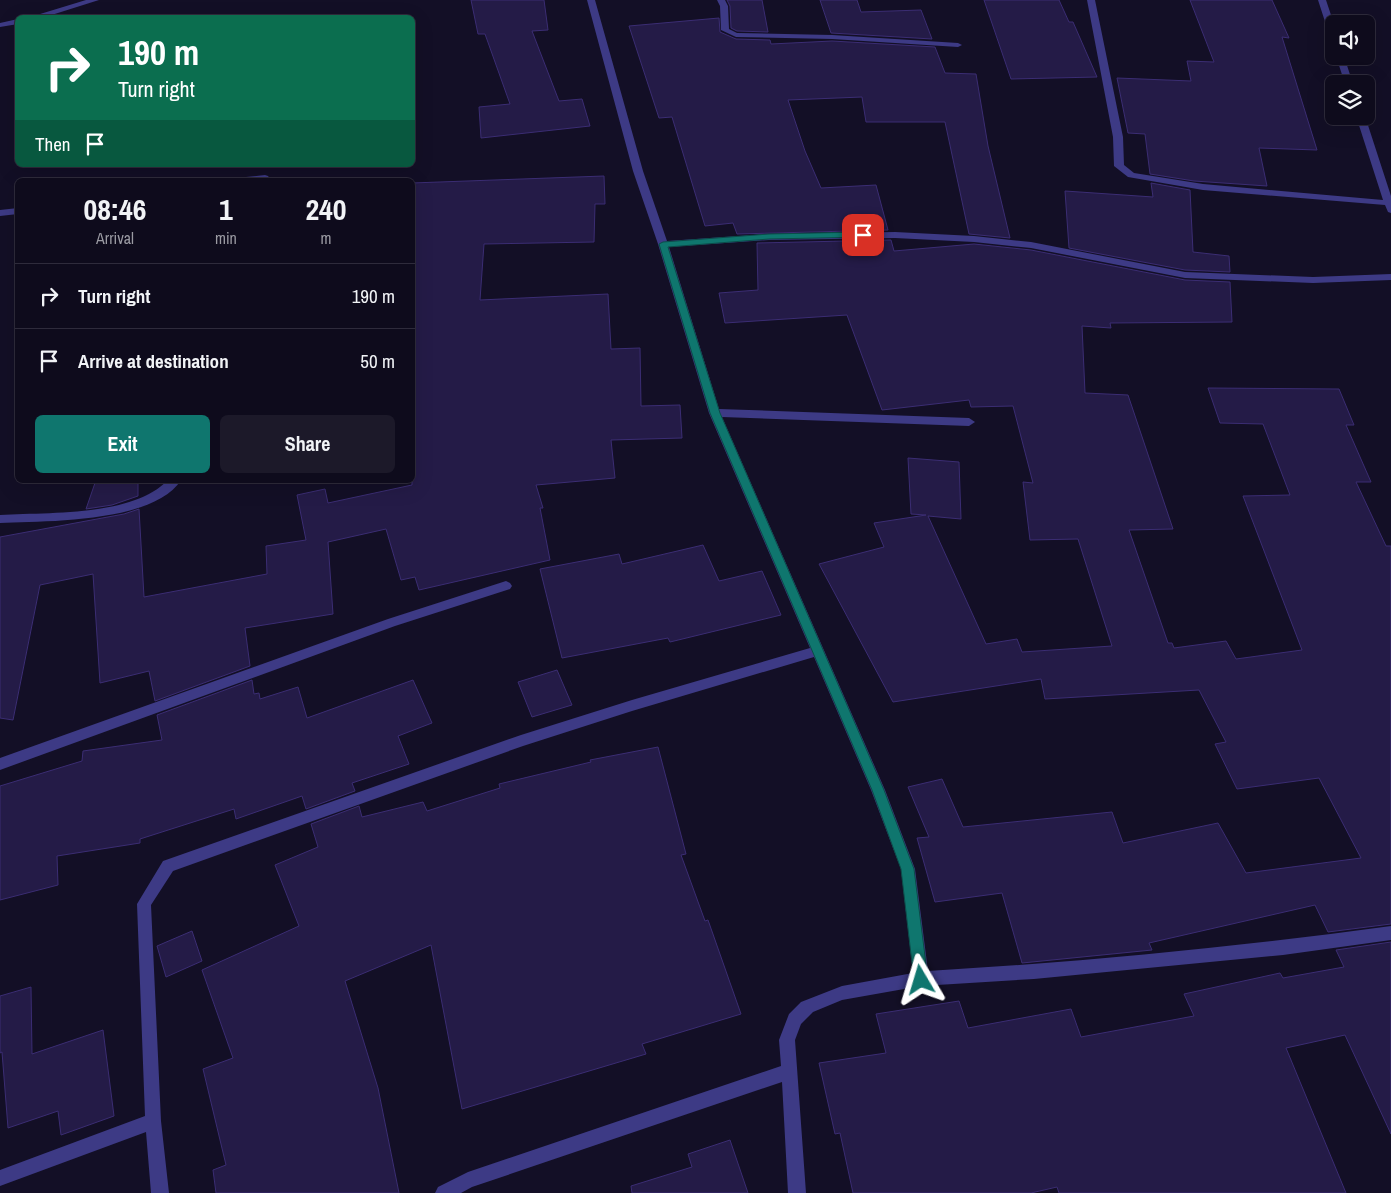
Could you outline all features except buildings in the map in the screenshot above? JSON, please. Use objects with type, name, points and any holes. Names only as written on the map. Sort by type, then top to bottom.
[{"type":"street","points":[[42,15],[95,0]]},
{"type":"street","points":[[591,0],[638,171],[663,244],[715,413],[878,790],[908,869],[921,980]]},
{"type":"street","points":[[721,0],[724,6],[725,30],[736,35],[832,37],[958,46]]},
{"type":"street","points":[[1091,0],[1118,137],[1119,166],[1124,172],[1142,178],[1203,187],[1390,206],[1363,125]]},
{"type":"street","points":[[1322,0],[1327,15]]},
{"type":"street","points":[[0,25],[15,22]]},
{"type":"street","points":[[0,214],[15,212]]},
{"type":"street","points":[[663,244],[769,237],[895,235],[974,239],[1031,245],[1186,275],[1312,280],[1391,277]]},
{"type":"street","points":[[715,413],[969,422]]},
{"type":"street","points":[[0,518],[97,512],[141,502],[159,495],[172,483]]},
{"type":"street","points":[[0,764],[392,622],[435,610],[506,586]]},
{"type":"street","points":[[160,1193],[153,1121],[144,904],[168,866],[254,838],[521,741],[664,696],[818,651]]},
{"type":"street","points":[[797,1193],[787,1040],[795,1019],[807,1007],[842,993],[921,980],[1034,972],[1273,949],[1391,932]]},
{"type":"street","points":[[444,1193],[468,1180],[790,1072]]},
{"type":"street","points":[[0,1178],[153,1121]]},
{"type":"route","points":[[863,235],[769,237],[663,244],[715,413],[878,790],[908,869],[921,980]]}]
